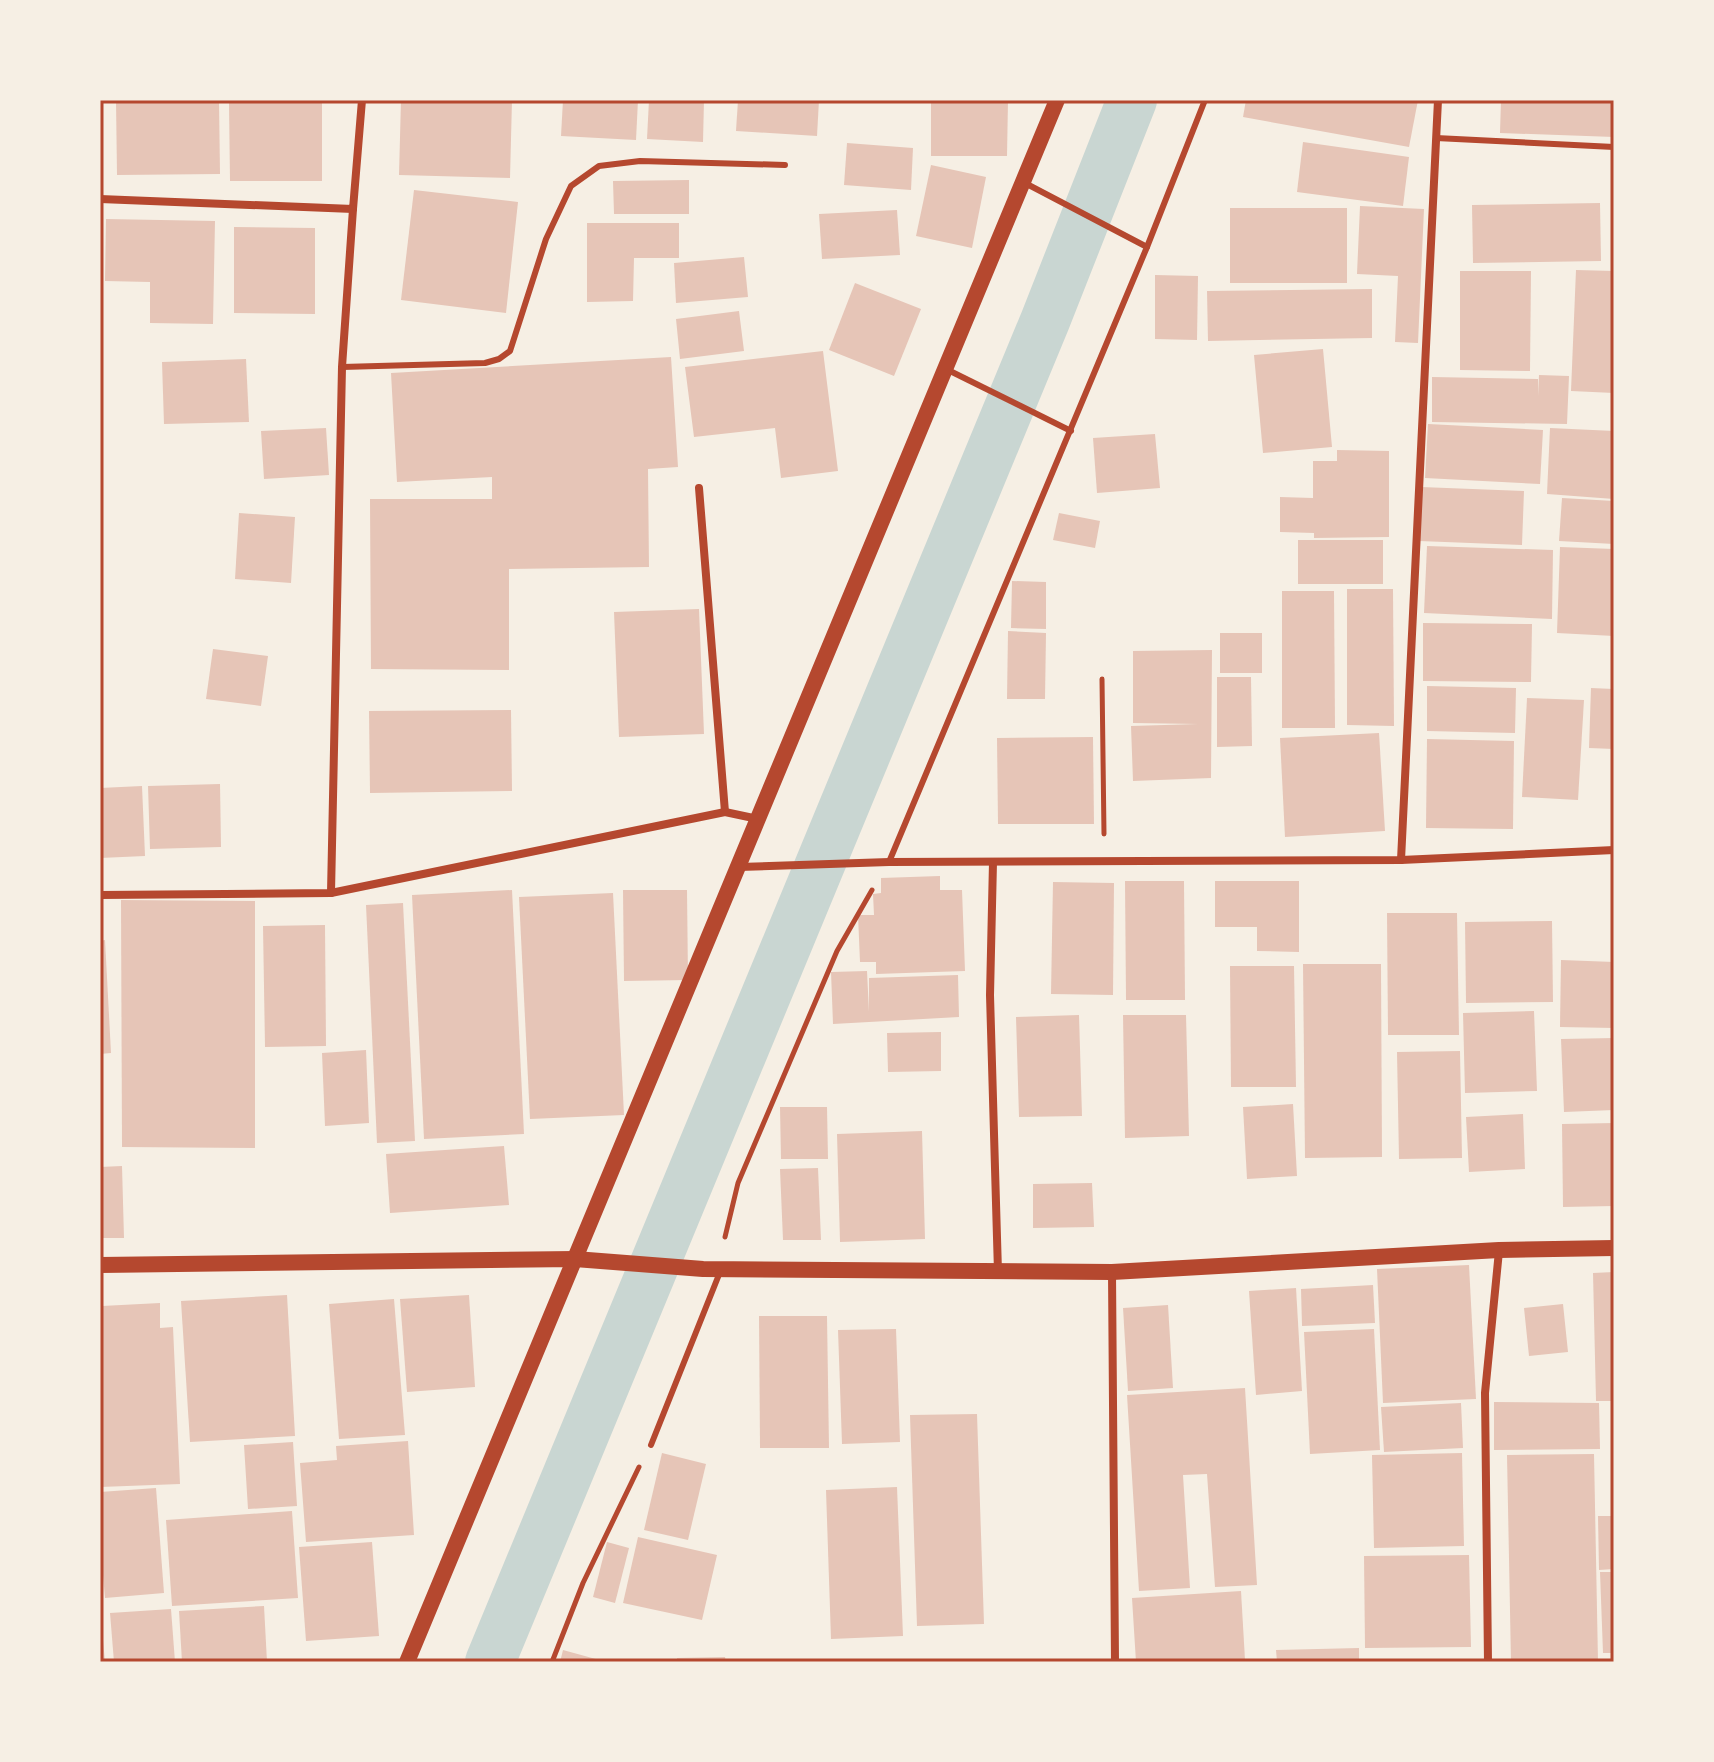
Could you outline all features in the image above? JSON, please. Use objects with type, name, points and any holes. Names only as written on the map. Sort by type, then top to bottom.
[{"type":"main road","points":[[407,1662],[1057,100]]},
{"type":"main road","points":[[100,1265],[575,1259],[703,1269],[1112,1272],[1499,1250],[1614,1248]]},
{"type":"street","points":[[331,893],[342,367],[362,100]]},
{"type":"street","points":[[1401,860],[1438,100]]},
{"type":"street","points":[[100,199],[353,209]]},
{"type":"street","points":[[699,488],[725,812]]},
{"type":"street","points":[[100,895],[331,893],[725,812],[758,819]]},
{"type":"street","points":[[738,867],[889,862],[1401,860],[1614,850]]},
{"type":"street","points":[[993,862],[990,995],[998,1272]]},
{"type":"street","points":[[1488,1662],[1485,1393],[1499,1250]]},
{"type":"street","points":[[1112,1272],[1115,1662]]},
{"type":"lane","points":[[889,862],[1071,431],[1205,100]]},
{"type":"lane","points":[[1436,138],[1614,147]]},
{"type":"lane","points":[[342,367],[459,365],[499,359],[510,351],[546,239],[571,186],[599,166],[640,161],[785,165]]},
{"type":"lane","points":[[1023,182],[1147,247]]},
{"type":"lane","points":[[945,368],[1071,431]]},
{"type":"lane","points":[[651,1445],[721,1269]]},
{"type":"path","points":[[1102,679],[1105,861]]},
{"type":"path","points":[[721,1269],[726,1229],[738,1183],[837,951],[889,862]]},
{"type":"path","points":[[552,1662],[606,1534],[651,1445]]},
{"type":"building","points":[[116,100],[219,100],[220,174],[117,175]]},
{"type":"building","points":[[401,100],[512,100],[510,178],[399,175]]},
{"type":"building","points":[[563,100],[638,100],[636,140],[561,136]]},
{"type":"building","points":[[649,100],[704,100],[703,142],[647,139]]},
{"type":"building","points":[[738,100],[819,100],[817,136],[736,131]]},
{"type":"building","points":[[931,100],[1008,100],[1007,156],[931,156]]},
{"type":"building","points":[[1246,100],[1418,100],[1409,147],[1243,117]]},
{"type":"building","points":[[1501,100],[1614,100],[1614,137],[1500,133]]},
{"type":"building","points":[[229,103],[322,103],[322,181],[230,181]]},
{"type":"building","points":[[1303,142],[1409,157],[1403,206],[1297,192]]},
{"type":"building","points":[[847,143],[913,148],[911,190],[844,185]]},
{"type":"building","points":[[931,165],[986,177],[972,248],[916,236]]},
{"type":"building","points":[[689,180],[689,214],[614,214],[613,181]]},
{"type":"building","points":[[414,190],[518,202],[506,313],[401,300]]},
{"type":"building","points":[[1600,203],[1601,261],[1473,263],[1472,205]]},
{"type":"building","points":[[1360,206],[1424,209],[1418,343],[1395,342],[1398,276],[1357,274]]},
{"type":"building","points":[[1230,208],[1347,208],[1347,283],[1230,283]]},
{"type":"building","points":[[897,210],[900,255],[822,259],[819,214]]},
{"type":"building","points":[[106,219],[215,221],[213,324],[150,323],[150,282],[105,281]]},
{"type":"building","points":[[587,223],[679,223],[679,258],[634,258],[633,301],[587,302]]},
{"type":"building","points":[[234,227],[315,228],[315,314],[234,313]]},
{"type":"building","points":[[744,257],[748,297],[676,303],[674,263]]},
{"type":"building","points":[[1576,270],[1614,271],[1614,393],[1571,391]]},
{"type":"building","points":[[1460,271],[1531,271],[1530,371],[1460,370]]},
{"type":"building","points":[[1155,275],[1198,276],[1197,340],[1155,339]]},
{"type":"building","points":[[855,283],[921,309],[894,376],[829,350]]},
{"type":"building","points":[[1372,289],[1372,338],[1208,341],[1207,291]]},
{"type":"building","points":[[739,311],[744,351],[680,359],[676,319]]},
{"type":"building","points":[[1323,349],[1332,447],[1263,453],[1254,355]]},
{"type":"building","points":[[823,351],[838,471],[781,478],[775,428],[694,437],[685,367]]},
{"type":"building","points":[[671,357],[678,467],[648,469],[649,567],[509,569],[509,670],[371,669],[370,499],[492,499],[492,477],[397,482],[391,373]]},
{"type":"building","points":[[246,359],[249,422],[164,424],[162,362]]},
{"type":"building","points":[[1539,375],[1569,376],[1567,424],[1432,422],[1432,377],[1538,379],[1538,396]]},
{"type":"building","points":[[1428,424],[1543,430],[1540,484],[1425,478]]},
{"type":"building","points":[[326,428],[329,475],[264,479],[261,431]]},
{"type":"building","points":[[1550,428],[1614,431],[1614,499],[1547,494]]},
{"type":"building","points":[[1155,434],[1160,488],[1097,493],[1093,438]]},
{"type":"building","points":[[1337,450],[1389,451],[1389,537],[1314,538],[1314,533],[1280,532],[1280,497],[1313,498],[1313,461],[1337,461]]},
{"type":"building","points":[[1421,487],[1524,491],[1522,545],[1419,541]]},
{"type":"building","points":[[1562,498],[1614,501],[1614,544],[1559,541]]},
{"type":"building","points":[[239,513],[295,517],[291,583],[235,579]]},
{"type":"building","points":[[1059,513],[1100,521],[1095,548],[1053,540]]},
{"type":"building","points":[[1298,540],[1383,540],[1383,584],[1298,584]]},
{"type":"building","points":[[1427,546],[1553,550],[1552,619],[1424,613]]},
{"type":"building","points":[[1560,547],[1614,549],[1614,636],[1557,633]]},
{"type":"building","points":[[1012,581],[1046,582],[1046,629],[1011,628]]},
{"type":"building","points":[[1347,589],[1393,589],[1394,726],[1347,725]]},
{"type":"building","points":[[1282,591],[1334,591],[1335,728],[1282,728]]},
{"type":"building","points":[[699,609],[704,734],[619,737],[614,612]]},
{"type":"building","points":[[1423,623],[1532,624],[1531,682],[1423,681]]},
{"type":"building","points":[[1008,631],[1046,633],[1045,699],[1007,699]]},
{"type":"building","points":[[1220,633],[1262,633],[1262,673],[1220,673]]},
{"type":"building","points":[[213,649],[268,656],[261,706],[206,699]]},
{"type":"building","points":[[1212,650],[1211,778],[1133,781],[1131,726],[1198,724],[1133,723],[1133,651]]},
{"type":"building","points":[[1217,677],[1251,677],[1252,746],[1217,747]]},
{"type":"building","points":[[1427,686],[1516,688],[1515,733],[1427,731]]},
{"type":"building","points":[[1591,688],[1614,689],[1614,749],[1589,748]]},
{"type":"building","points":[[1527,698],[1584,700],[1578,800],[1522,797]]},
{"type":"building","points":[[511,710],[512,791],[370,793],[369,711]]},
{"type":"building","points":[[1379,733],[1385,831],[1285,837],[1280,738]]},
{"type":"building","points":[[1093,737],[1094,824],[998,824],[997,738]]},
{"type":"building","points":[[1427,739],[1514,741],[1513,829],[1426,828]]},
{"type":"building","points":[[220,784],[221,847],[150,849],[148,786]]},
{"type":"building","points":[[142,786],[145,856],[100,858],[100,788]]},
{"type":"building","points":[[940,876],[940,890],[962,890],[965,971],[876,974],[876,962],[860,962],[858,915],[874,915],[873,894],[881,893],[881,878]]},
{"type":"building","points":[[1125,881],[1184,881],[1185,1000],[1126,1000]]},
{"type":"building","points":[[1215,881],[1299,881],[1299,952],[1257,951],[1257,927],[1215,927]]},
{"type":"building","points":[[1053,882],[1114,883],[1113,995],[1051,994]]},
{"type":"building","points":[[512,890],[524,1134],[424,1139],[412,895]]},
{"type":"building","points":[[623,890],[687,890],[688,980],[624,981]]},
{"type":"building","points":[[613,893],[624,1115],[530,1119],[519,897]]},
{"type":"building","points":[[121,900],[255,901],[255,1148],[122,1147]]},
{"type":"building","points":[[403,903],[415,1141],[377,1143],[366,905]]},
{"type":"building","points":[[1387,913],[1457,913],[1459,1035],[1388,1035]]},
{"type":"building","points":[[1552,921],[1553,1002],[1466,1003],[1465,922]]},
{"type":"building","points":[[325,925],[326,1046],[265,1047],[263,926]]},
{"type":"building","points":[[105,940],[111,1053],[100,1054],[100,941]]},
{"type":"building","points":[[1561,960],[1614,962],[1614,1028],[1560,1027]]},
{"type":"building","points":[[1303,964],[1381,964],[1382,1157],[1305,1158]]},
{"type":"building","points":[[1230,966],[1294,966],[1296,1087],[1231,1087]]},
{"type":"building","points":[[867,971],[869,1012],[869,978],[958,975],[959,1017],[833,1024],[831,972]]},
{"type":"building","points":[[1534,1011],[1537,1091],[1465,1093],[1463,1013]]},
{"type":"building","points":[[1079,1015],[1082,1116],[1019,1117],[1016,1017]]},
{"type":"building","points":[[1123,1015],[1186,1015],[1189,1136],[1125,1138]]},
{"type":"building","points":[[941,1032],[941,1071],[888,1072],[887,1033]]},
{"type":"building","points":[[1614,1038],[1614,1110],[1564,1112],[1561,1039]]},
{"type":"building","points":[[366,1050],[369,1123],[325,1126],[322,1053]]},
{"type":"building","points":[[1460,1051],[1462,1158],[1399,1159],[1397,1052]]},
{"type":"building","points":[[1293,1104],[1297,1176],[1247,1179],[1243,1107]]},
{"type":"building","points":[[780,1107],[827,1107],[828,1159],[781,1159]]},
{"type":"building","points":[[1523,1114],[1525,1169],[1469,1172],[1466,1117]]},
{"type":"building","points":[[1614,1123],[1614,1206],[1563,1207],[1562,1124]]},
{"type":"building","points":[[922,1131],[925,1239],[840,1242],[837,1134]]},
{"type":"building","points":[[504,1146],[509,1205],[390,1213],[386,1154]]},
{"type":"building","points":[[122,1166],[124,1238],[100,1238],[100,1167]]},
{"type":"building","points":[[818,1168],[821,1240],[783,1240],[780,1169]]},
{"type":"building","points":[[1092,1183],[1094,1227],[1033,1228],[1033,1184]]},
{"type":"building","points":[[1469,1265],[1476,1399],[1383,1403],[1377,1269]]},
{"type":"building","points":[[1614,1272],[1614,1401],[1596,1401],[1593,1273]]},
{"type":"building","points":[[1373,1285],[1375,1323],[1302,1326],[1301,1289]]},
{"type":"building","points":[[1296,1288],[1302,1391],[1256,1395],[1249,1291]]},
{"type":"building","points":[[287,1295],[295,1436],[190,1442],[181,1301]]},
{"type":"building","points":[[469,1295],[475,1387],[407,1392],[400,1299]]},
{"type":"building","points":[[394,1299],[405,1435],[339,1439],[329,1304]]},
{"type":"building","points":[[160,1303],[160,1328],[173,1327],[180,1484],[100,1487],[102,1306]]},
{"type":"building","points":[[1563,1304],[1568,1352],[1529,1356],[1524,1308]]},
{"type":"building","points":[[1168,1305],[1173,1388],[1128,1391],[1123,1308]]},
{"type":"building","points":[[759,1316],[827,1316],[829,1448],[760,1448]]},
{"type":"building","points":[[896,1329],[900,1442],[842,1444],[838,1330]]},
{"type":"building","points":[[1374,1329],[1380,1450],[1310,1454],[1304,1332]]},
{"type":"building","points":[[1245,1388],[1257,1585],[1215,1587],[1207,1474],[1183,1475],[1190,1588],[1139,1591],[1127,1395]]},
{"type":"building","points":[[1494,1402],[1599,1403],[1600,1449],[1494,1450]]},
{"type":"building","points":[[1461,1403],[1463,1448],[1384,1452],[1381,1407]]},
{"type":"building","points":[[977,1414],[984,1624],[917,1626],[910,1415]]},
{"type":"building","points":[[408,1441],[414,1535],[306,1542],[300,1463],[337,1460],[336,1446]]},
{"type":"building","points":[[293,1442],[297,1506],[248,1509],[244,1445]]},
{"type":"building","points":[[662,1453],[706,1464],[688,1540],[644,1530]]},
{"type":"building","points":[[1462,1453],[1464,1546],[1374,1548],[1372,1455]]},
{"type":"building","points":[[1594,1454],[1598,1662],[1511,1662],[1507,1455]]},
{"type":"building","points":[[897,1487],[903,1636],[831,1639],[826,1490]]},
{"type":"building","points":[[156,1488],[164,1593],[105,1598],[100,1492]]},
{"type":"building","points":[[292,1511],[298,1598],[172,1606],[166,1520]]},
{"type":"building","points":[[1598,1516],[1614,1516],[1614,1569],[1599,1570]]},
{"type":"building","points":[[638,1537],[717,1555],[702,1620],[623,1603]]},
{"type":"building","points":[[372,1542],[379,1636],[306,1641],[299,1547]]},
{"type":"building","points":[[607,1542],[629,1548],[615,1603],[593,1597]]},
{"type":"building","points":[[1469,1555],[1471,1647],[1365,1648],[1364,1556]]},
{"type":"building","points":[[1600,1572],[1614,1572],[1614,1653],[1603,1653]]},
{"type":"building","points":[[1241,1591],[1245,1660],[1136,1662],[1132,1598]]},
{"type":"building","points":[[264,1606],[267,1662],[182,1662],[179,1611]]},
{"type":"building","points":[[171,1609],[175,1662],[114,1662],[110,1613]]},
{"type":"building","points":[[102,1630],[105,1662],[100,1662]]},
{"type":"building","points":[[1359,1648],[1359,1662],[1277,1662],[1276,1650]]},
{"type":"building","points":[[563,1650],[603,1661],[603,1662],[560,1662]]},
{"type":"building","points":[[725,1657],[726,1662],[677,1662],[677,1658]]},
{"type":"waterway","points":[[490,1662],[1045,321],[1132,100]]}]
